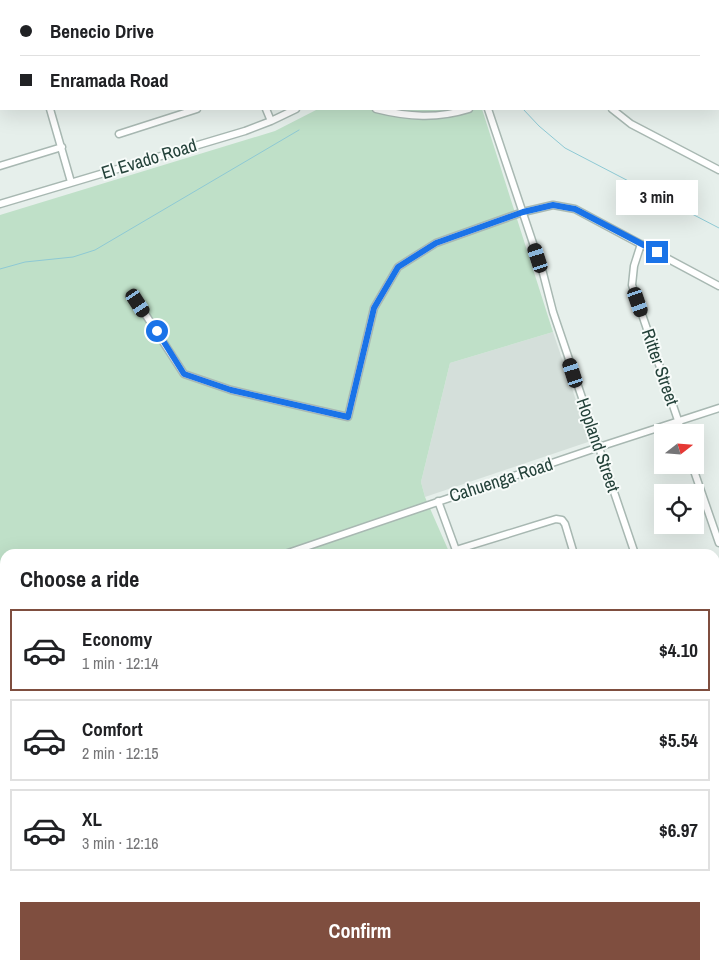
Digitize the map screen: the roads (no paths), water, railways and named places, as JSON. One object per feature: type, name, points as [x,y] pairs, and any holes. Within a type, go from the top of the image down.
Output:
[{"type":"street","points":[[50,110],[71,182]]},
{"type":"street","points":[[118,134],[195,110]]},
{"type":"street","points":[[266,110],[272,121]]},
{"type":"street","name":"El Evado Road","points":[[0,204],[245,130],[272,121],[294,110]]},
{"type":"street","points":[[376,110],[418,117],[444,115],[465,110]]},
{"type":"street","name":"Hopland Street","points":[[488,110],[543,273],[553,312],[633,549]]},
{"type":"street","points":[[613,110],[631,124],[719,170]]},
{"type":"street","points":[[0,166],[62,147]]},
{"type":"street","points":[[138,303],[184,374],[231,390],[348,417],[374,308],[398,267],[436,243],[523,212],[553,205],[575,209],[719,286]]},
{"type":"street","name":"Ritter Street","points":[[642,244],[634,266],[632,285],[678,422]]},
{"type":"street","name":"Cahuenga Road","points":[[300,549],[599,446],[719,408]]},
{"type":"street","points":[[695,474],[719,543]]},
{"type":"street","points":[[438,501],[456,549]]},
{"type":"street","points":[[466,549],[556,519],[562,520],[565,524],[572,549]]},
{"type":"waterway","points":[[524,110],[539,126],[565,148],[719,228]]},
{"type":"waterway","points":[[0,269],[25,262],[73,257],[95,250],[299,130]]}]
